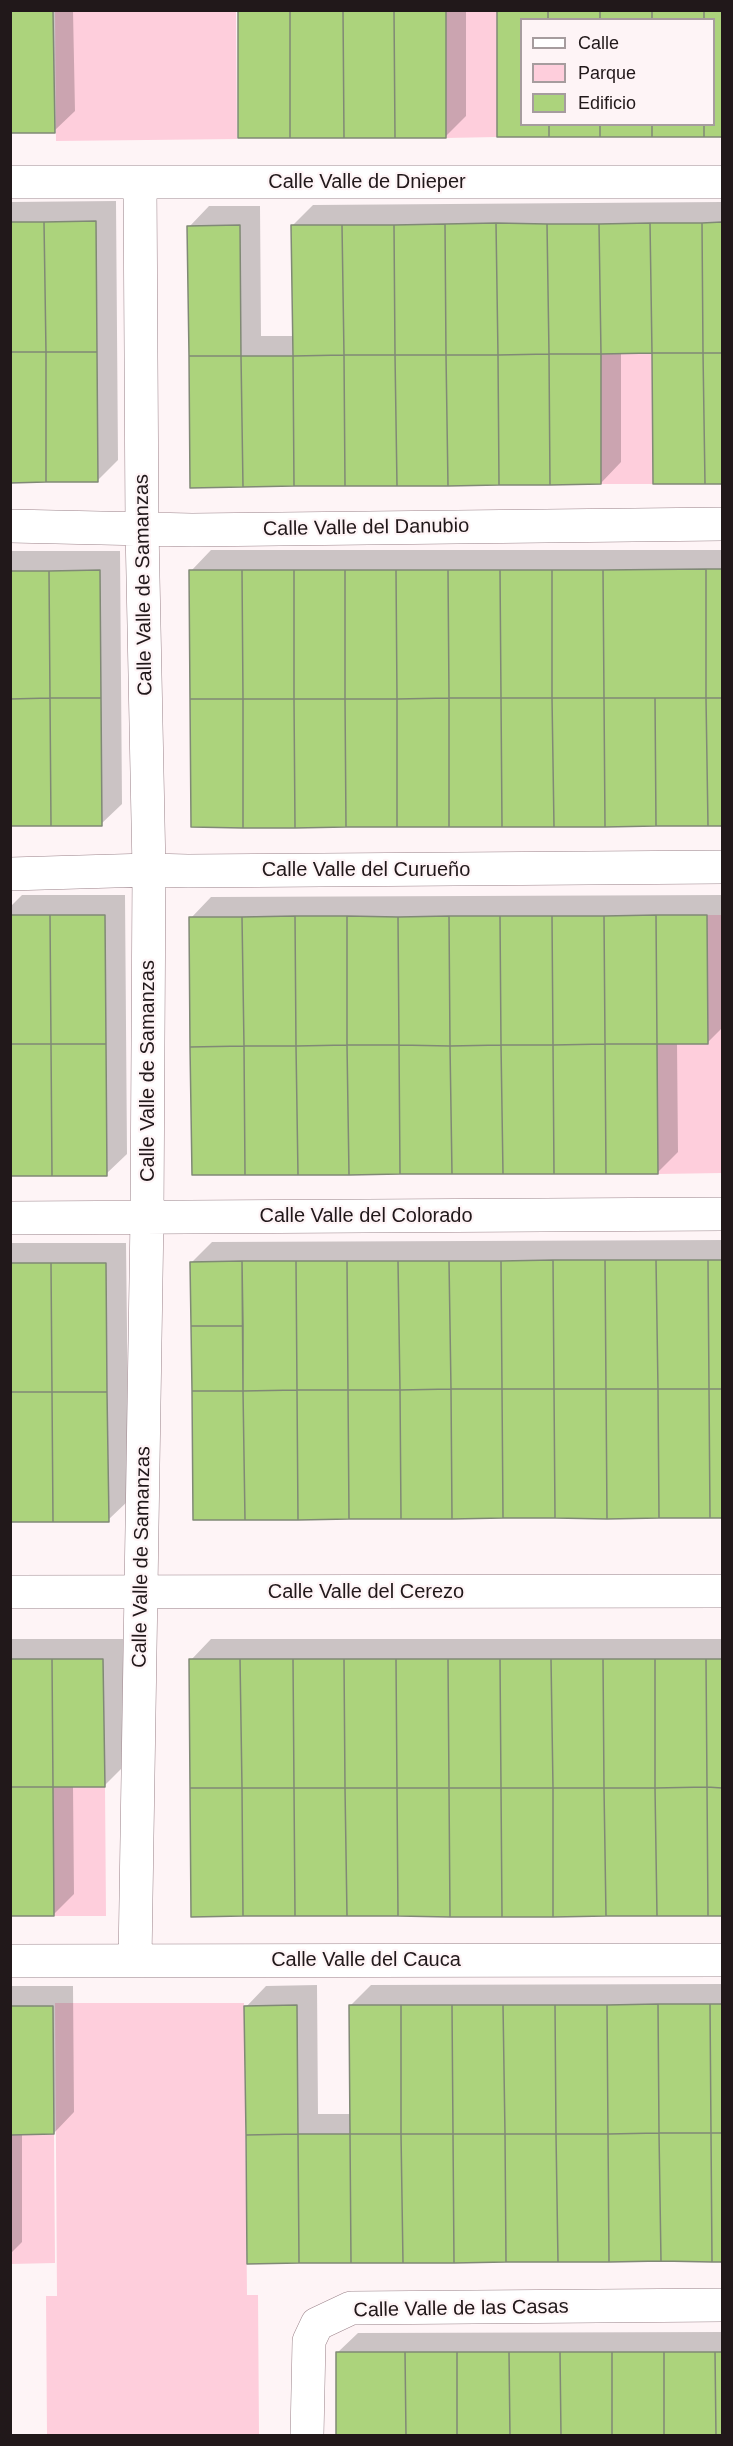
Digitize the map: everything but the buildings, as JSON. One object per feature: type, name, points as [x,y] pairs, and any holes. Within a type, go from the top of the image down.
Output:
[{"type":"street","name":"Calle Valle de Dnieper","points":[[10,182],[723,182]]},
{"type":"street","name":"Calle Valle de Samanzas","points":[[135,1960],[147,1217],[149,870],[142,528],[140,182]]},
{"type":"street","name":"Calle Valle del Danubio","points":[[10,526],[192,530],[723,524]]},
{"type":"street","name":"Calle Valle del Curueño","points":[[10,873],[149,870],[188,872],[723,867]]},
{"type":"street","name":"Calle Valle del Colorado","points":[[10,1218],[723,1214]]},
{"type":"street","name":"Calle Valle del Cerezo","points":[[10,1592],[723,1591]]},
{"type":"street","name":"Calle Valle del Cauca","points":[[10,1961],[723,1960]]},
{"type":"street","name":"Calle Valle de las Casas","points":[[307,2436],[309,2341],[317,2324],[351,2308],[723,2305]]},
{"type":"green space","points":[[55,11],[236,11],[237,139],[56,141]]},
{"type":"green space","points":[[446,11],[497,11],[497,137],[446,138]]},
{"type":"green space","points":[[652,353],[653,484],[601,484],[601,354]]},
{"type":"green space","points":[[707,915],[722,915],[722,1173],[658,1174],[657,1044],[708,1044]]},
{"type":"green space","points":[[53,1787],[105,1787],[106,1916],[54,1916]]},
{"type":"green space","points":[[55,2003],[244,2003],[247,2295],[258,2295],[259,2435],[47,2435],[46,2296],[57,2296]]},
{"type":"green space","points":[[54,2134],[55,2263],[11,2264],[10,2135]]}]
